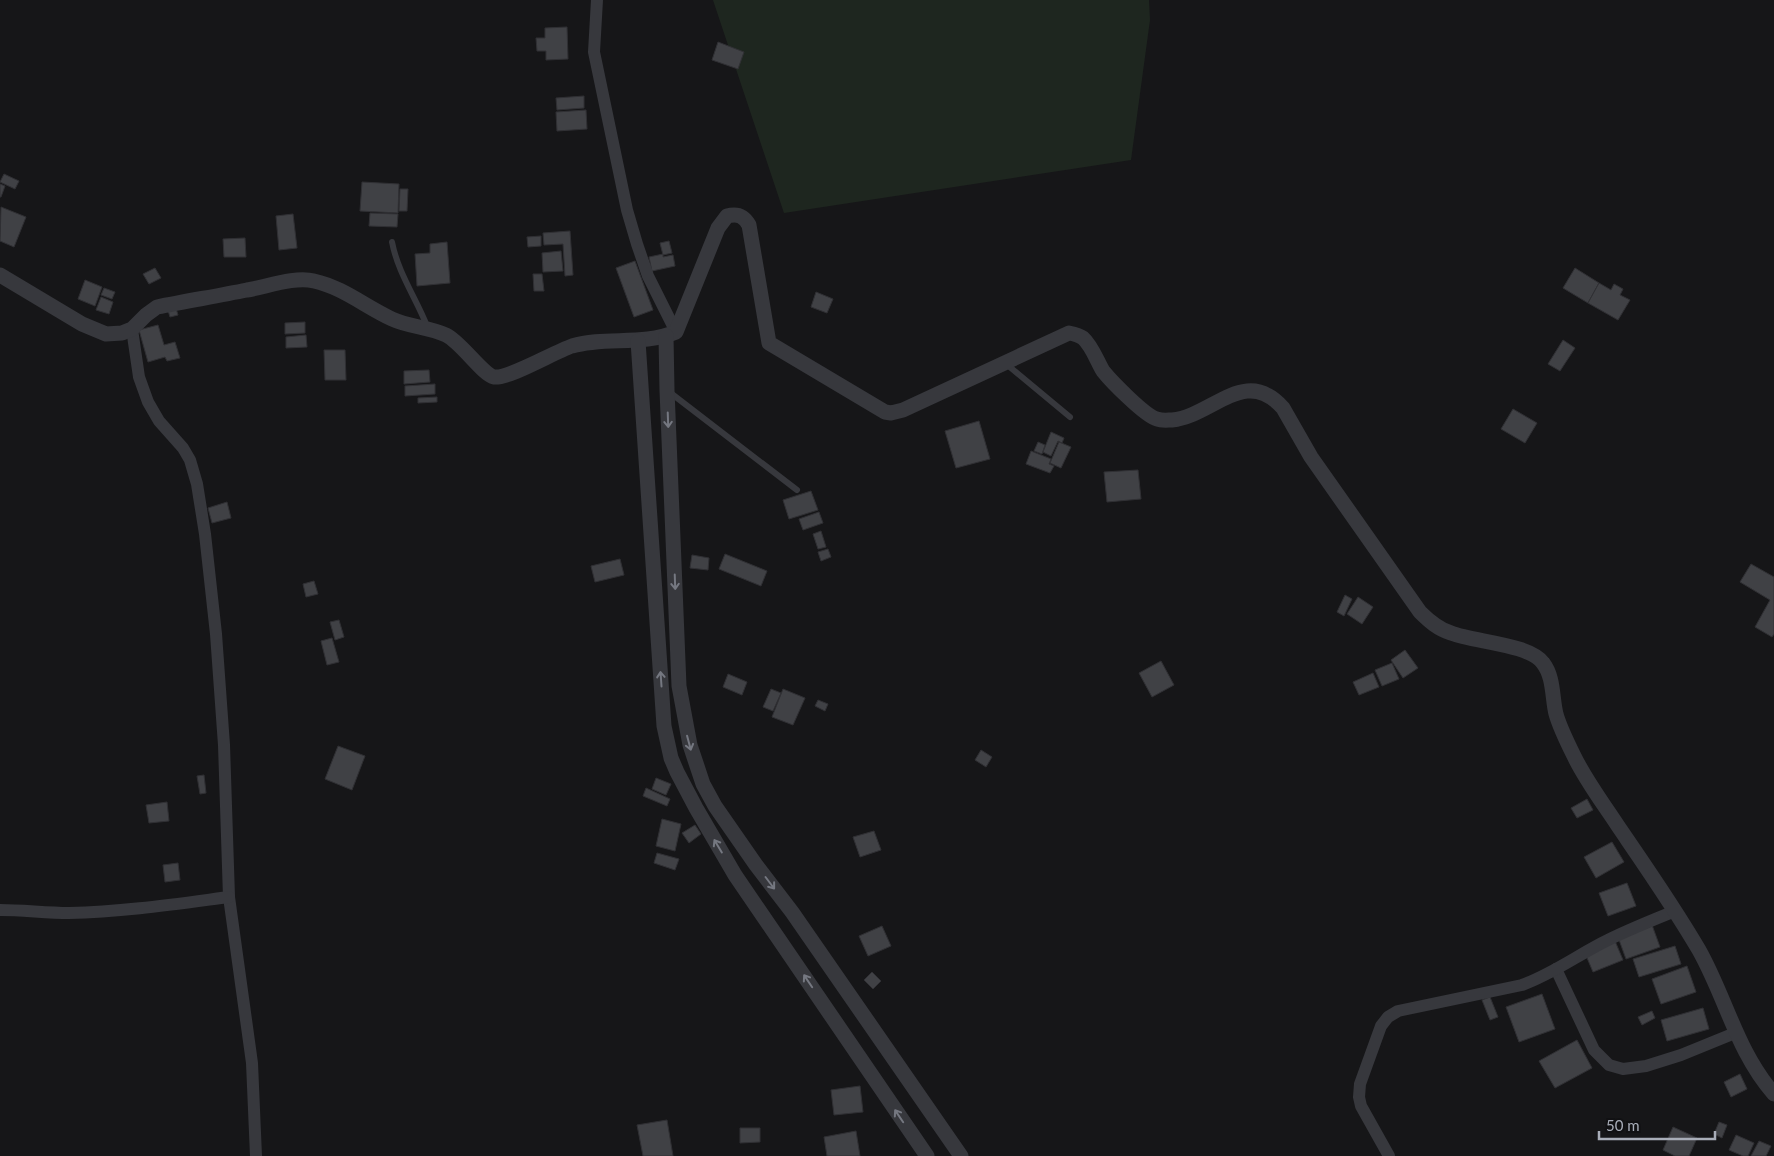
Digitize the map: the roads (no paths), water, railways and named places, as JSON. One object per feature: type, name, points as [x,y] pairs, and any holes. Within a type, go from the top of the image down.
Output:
[{"type":"street","points":[[597,0],[594,52],[627,210],[648,276],[671,334]]},
{"type":"street","points":[[961,1156],[792,912],[756,865],[715,806],[696,767],[686,730],[680,686],[667,390],[671,334],[718,228],[728,216],[739,215],[745,218],[749,225],[769,344],[878,408],[891,413],[897,412],[1062,335],[1075,334],[1084,340],[1105,373],[1149,414],[1159,420],[1178,419],[1196,414],[1227,396],[1249,390],[1258,391],[1277,401],[1311,457],[1420,612],[1433,624],[1450,633],[1516,648],[1533,655],[1543,663],[1550,680],[1556,714],[1575,758],[1595,792],[1675,911],[1700,952],[1735,1033],[1759,1075],[1774,1094]]},
{"type":"street","points":[[0,275],[93,329],[106,334],[132,329],[157,307],[207,296],[305,280],[319,282],[392,319],[440,332],[451,338],[493,376],[509,374],[556,352],[586,342],[638,341],[671,334]]},
{"type":"street","points":[[132,329],[139,377],[148,402],[158,421],[183,448],[190,460],[197,484],[205,534],[224,745],[229,897],[252,1063],[256,1156]]},
{"type":"street","points":[[638,341],[664,726],[671,758],[696,808],[735,875],[927,1156]]},
{"type":"street","points":[[0,910],[67,913],[102,912],[229,897]]},
{"type":"street","points":[[1389,1156],[1361,1106],[1359,1097],[1360,1084],[1381,1026],[1388,1017],[1398,1011],[1416,1006],[1522,985],[1556,970],[1608,940],[1675,911]]},
{"type":"street","points":[[1556,970],[1594,1050],[1609,1065],[1623,1069],[1646,1066],[1735,1033]]},
{"type":"lane","points":[[392,242],[394,254],[402,274],[428,330]]},
{"type":"lane","points":[[1004,362],[1070,417]]},
{"type":"lane","points":[[667,390],[797,490]]}]
